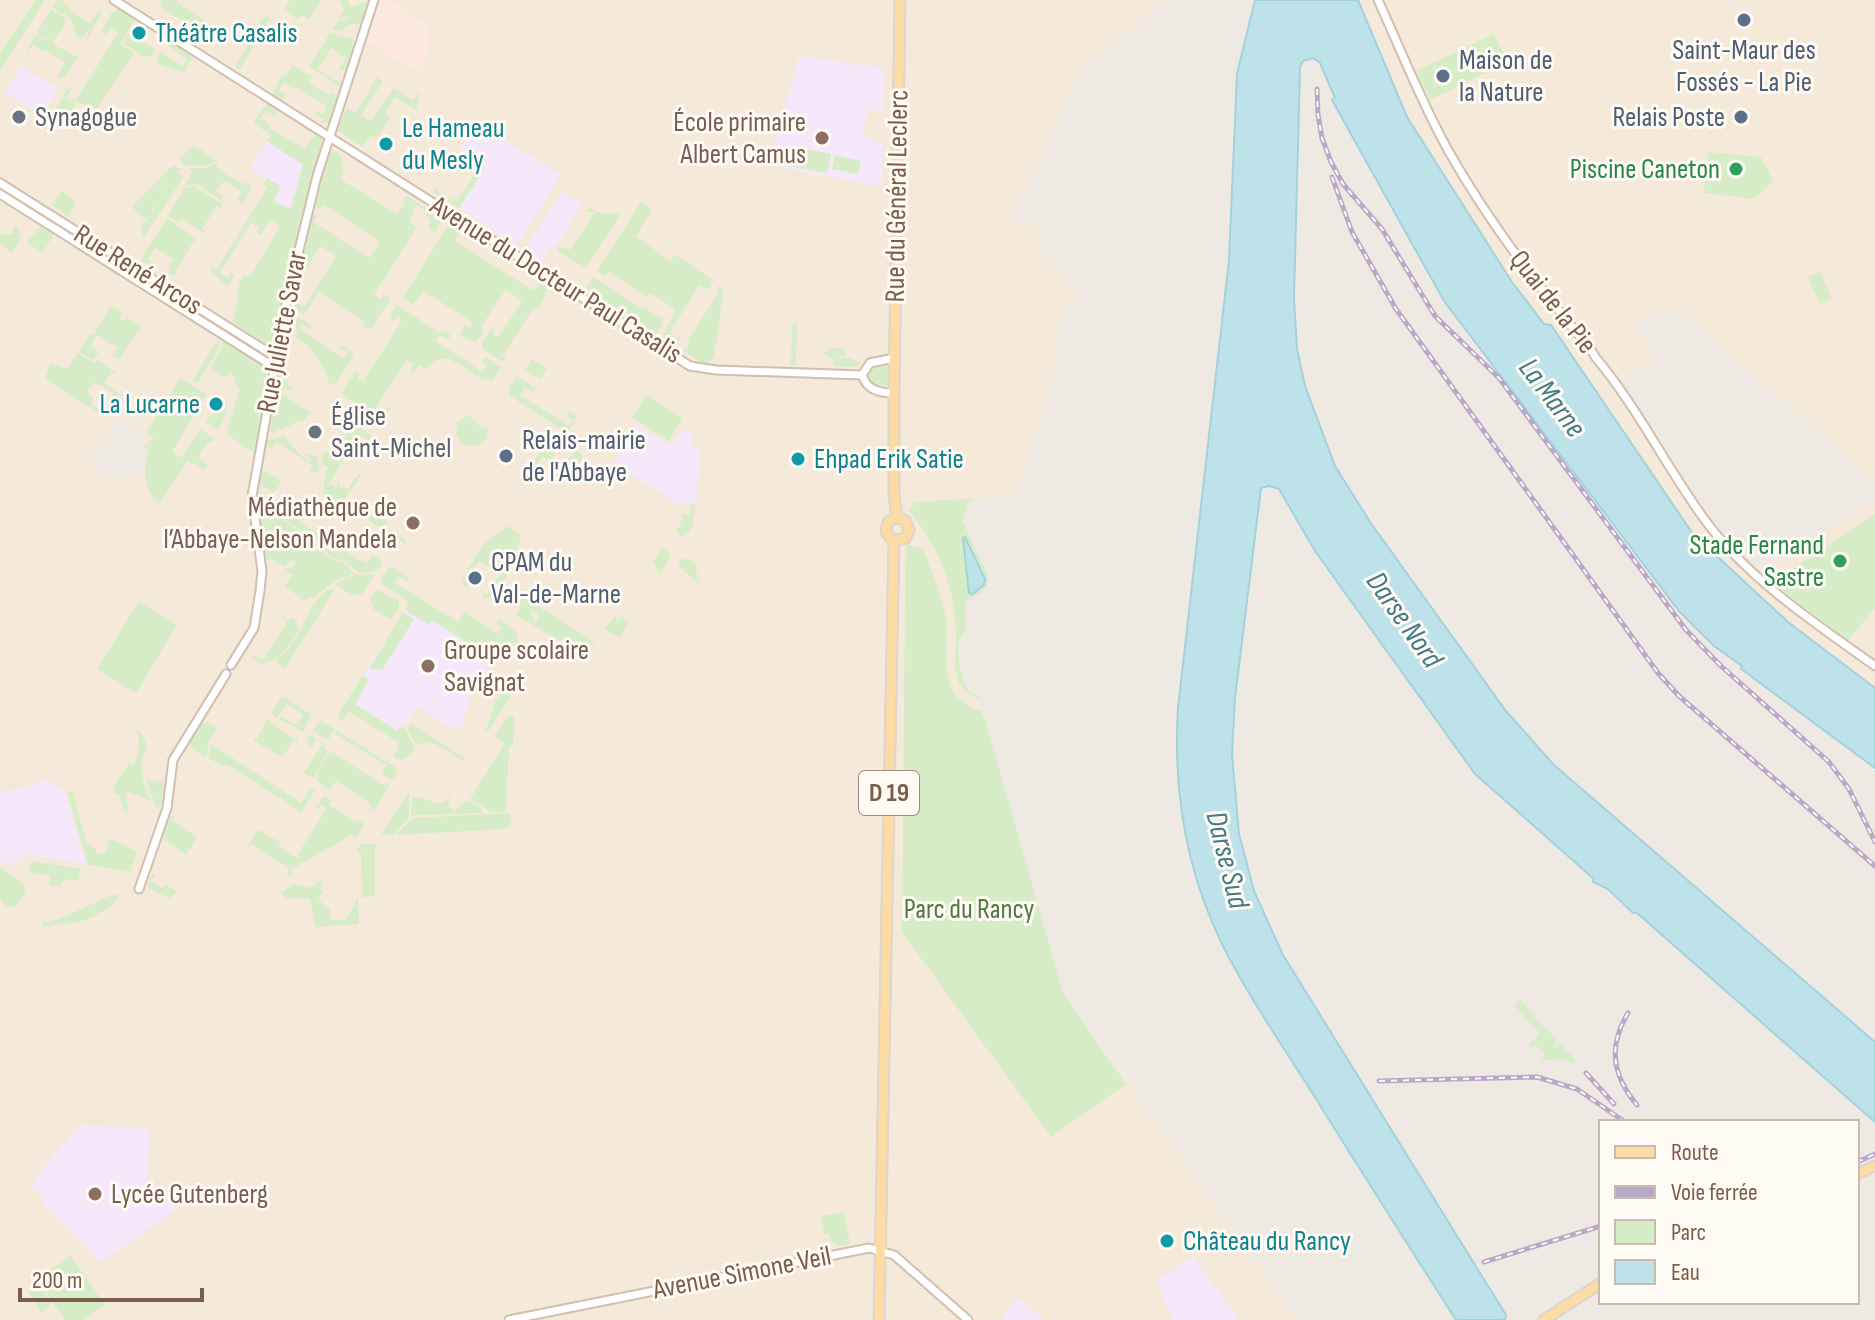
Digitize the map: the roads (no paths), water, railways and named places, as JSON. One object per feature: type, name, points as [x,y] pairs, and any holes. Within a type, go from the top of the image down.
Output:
[{"type":"main road","name":"Rue du Général Leclerc","points":[[897,518],[894,493],[894,358],[900,0]]},
{"type":"main road","points":[[897,518],[905,520],[909,530],[905,539],[894,540],[888,535],[886,529],[889,521],[897,518]]},
{"type":"main road","name":"D 19","points":[[879,1320],[894,540]]},
{"type":"main road","points":[[1544,1320],[1599,1284]]},
{"type":"street","name":"Avenue du Docteur Paul Casalis","points":[[114,0],[690,366],[716,370],[862,375]]},
{"type":"street","name":"Rue Juliette Savar","points":[[231,665],[254,628],[262,571],[252,496],[274,367],[304,222],[374,0]]},
{"type":"street","name":"Quai de la Pie","points":[[1378,0],[1448,151],[1520,263],[1613,378],[1705,520],[1731,551],[1809,620],[1875,666]]},
{"type":"street","name":"Rue René Arcos","points":[[0,183],[276,357]]},
{"type":"street","name":"Rue René Arcos","points":[[0,194],[274,367]]},
{"type":"street","name":"Avenue du Docteur Paul Casalis","points":[[862,375],[870,363],[894,358]]},
{"type":"street","name":"Avenue du Docteur Paul Casalis","points":[[862,375],[873,390],[894,393]]},
{"type":"street","points":[[139,889],[167,808],[173,760],[226,674]]},
{"type":"street","name":"Avenue Simone Veil","points":[[509,1320],[866,1248],[882,1250]]},
{"type":"street","points":[[882,1250],[894,1255],[968,1320]]},
{"type":"water","points":[[1255,0],[1358,0],[1407,117],[1512,282],[1544,324],[1551,325],[1693,534],[1788,622],[1875,688],[1875,768],[1741,669],[1742,666],[1714,646],[1679,611],[1444,301],[1332,100],[1335,98],[1320,63],[1313,58],[1303,61],[1300,67],[1294,298],[1297,349],[1305,386],[1335,466],[1370,522],[1506,711],[1554,765],[1875,1042],[1875,1122],[1637,913],[1633,913],[1608,889],[1593,882],[1594,879],[1475,774],[1315,551],[1279,489],[1269,486],[1261,488],[1235,698],[1232,754],[1239,834],[1254,891],[1283,955],[1506,1315],[1505,1320],[1456,1320],[1232,963],[1199,887],[1185,829],[1178,769],[1178,708],[1229,260],[1237,74]]},
{"type":"water","points":[[965,537],[985,579],[984,585],[973,594],[969,593]]},
{"type":"railway","points":[[1317,89],[1322,138],[1331,162],[1343,184],[1382,229],[1435,316],[1499,378],[1686,630],[1721,666],[1829,762],[1849,789],[1875,842]]},
{"type":"railway","points":[[1332,177],[1352,232],[1396,309],[1658,673],[1679,696],[1875,866]]},
{"type":"railway","points":[[1628,1013],[1617,1037],[1616,1060],[1622,1083],[1637,1105]]},
{"type":"railway","points":[[1586,1073],[1614,1104]]},
{"type":"railway","points":[[1379,1081],[1537,1077],[1577,1089],[1622,1120]]},
{"type":"railway","points":[[1859,1161],[1875,1154]]},
{"type":"railway","points":[[1484,1262],[1599,1227]]},
{"type":"place","name":"Saint-Maur des Fossés - La Pie","points":[[1744,20]]},
{"type":"place","name":"Théâtre Casalis","points":[[139,33]]},
{"type":"place","name":"Maison de la Nature","points":[[1443,76]]},
{"type":"place","name":"Synagogue","points":[[19,117]]},
{"type":"place","name":"Relais Poste","points":[[1741,117]]},
{"type":"place","name":"École primaire Albert Camus","points":[[822,138]]},
{"type":"place","name":"Le Hameau du Mesly","points":[[386,144]]},
{"type":"place","name":"Piscine Caneton","points":[[1736,169]]},
{"type":"place","name":"La Lucarne","points":[[216,404]]},
{"type":"place","name":"Église Saint-Michel","points":[[315,432]]},
{"type":"place","name":"Relais-mairie de l'Abbaye","points":[[506,456]]},
{"type":"place","name":"Ehpad Erik Satie","points":[[798,459]]},
{"type":"place","name":"Médiathèque de l’Abbaye-Nelson Mandela","points":[[413,523]]},
{"type":"place","name":"Stade Fernand Sastre","points":[[1840,561]]},
{"type":"place","name":"CPAM du Val-de-Marne","points":[[475,578]]},
{"type":"place","name":"Groupe scolaire Savignat","points":[[428,666]]},
{"type":"place","name":"Lycée Gutenberg","points":[[95,1194]]},
{"type":"place","name":"Château du Rancy","points":[[1167,1241]]},
{"type":"water label","name":"La Marne","points":[[1552,398]]},
{"type":"water label","name":"Darse Nord","points":[[1404,620]]},
{"type":"water label","name":"Darse Sud","points":[[1227,860]]},
{"type":"park label","name":"Parc du Rancy","points":[[969,909]]}]
